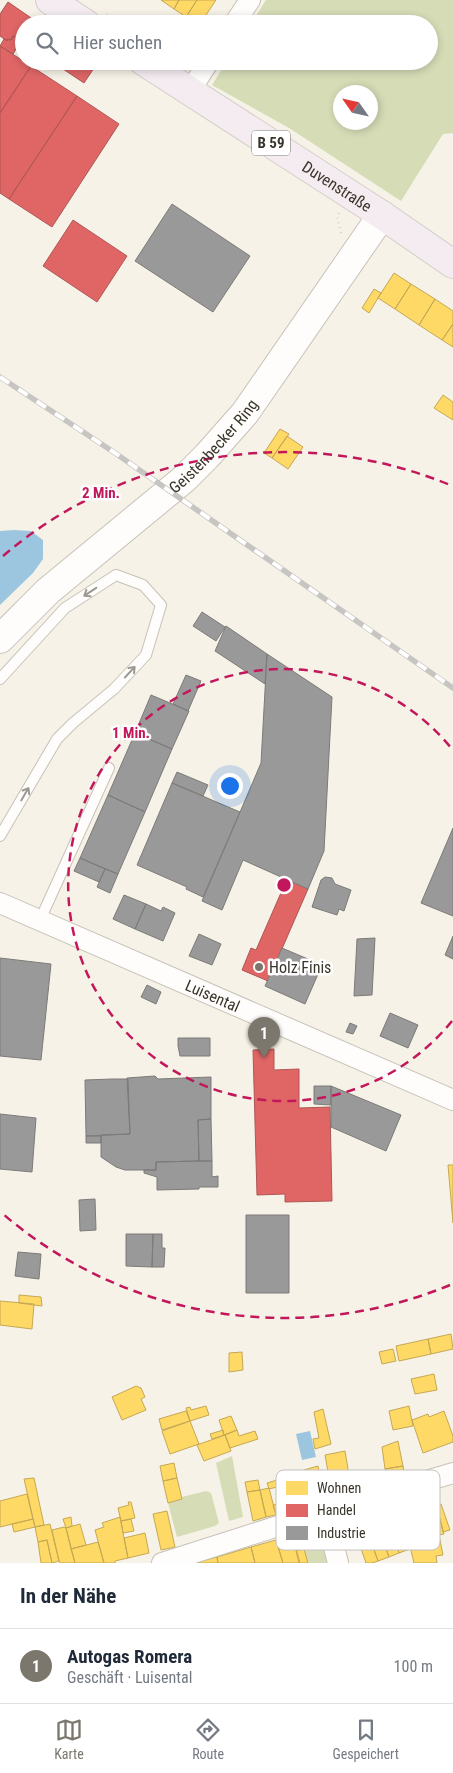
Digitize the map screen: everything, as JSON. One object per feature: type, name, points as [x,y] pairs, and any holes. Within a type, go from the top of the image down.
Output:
[{"type":"main road","points":[[50,0],[72,15]]},
{"type":"main road","name":"Duvenstraße","points":[[157,70],[382,215],[453,264]]},
{"type":"main road","name":"Geistenbecker Ring","points":[[0,639],[48,591],[184,479],[207,456],[245,412],[382,215]]},
{"type":"street","points":[[240,15],[250,0]]},
{"type":"street","points":[[190,91],[203,70]]},
{"type":"street","name":"Luisental","points":[[0,903],[453,1100]]},
{"type":"street","points":[[440,1477],[453,1473]]},
{"type":"street","points":[[162,1563],[276,1527]]},
{"type":"street","points":[[335,1550],[338,1563]]},
{"type":"lane","points":[[0,679],[65,608],[116,575],[142,585],[161,605],[146,655],[114,688],[56,739],[0,836]]},
{"type":"lane","points":[[40,920],[108,768]]},
{"type":"path","points":[[339,238],[342,231],[337,217],[351,195]]},
{"type":"green space","points":[[266,0],[453,0],[453,133],[443,134],[401,201],[289,128],[212,85],[221,70],[438,70],[438,15],[257,15]]},
{"type":"green space","points":[[232,1456],[243,1517],[229,1521],[216,1463]]},
{"type":"green space","points":[[206,1491],[211,1493],[219,1523],[215,1526],[177,1537],[168,1503],[182,1499],[182,1497]]},
{"type":"green space","points":[[304,1550],[324,1550],[328,1563],[308,1563]]},
{"type":"water","points":[[0,531],[31,531],[43,540],[43,559],[33,573],[0,605]]},
{"type":"water","points":[[310,1431],[316,1457],[302,1460],[296,1434]]},
{"type":"building: Wohnen","points":[[161,0],[179,0],[174,9]]},
{"type":"building: Wohnen","points":[[179,0],[197,0],[187,15],[183,15],[174,9]]},
{"type":"building: Wohnen","points":[[197,0],[216,0],[206,15],[187,15]]},
{"type":"building: Wohnen","points":[[394,273],[411,284],[395,309],[378,298]]},
{"type":"building: Wohnen","points":[[411,284],[435,299],[419,325],[395,309]]},
{"type":"building: Wohnen","points":[[374,289],[381,293],[369,313],[362,308]]},
{"type":"building: Wohnen","points":[[435,299],[453,311],[453,324],[442,340],[419,325]]},
{"type":"building: Wohnen","points":[[453,324],[453,347],[442,340]]},
{"type":"building: Wohnen","points":[[443,395],[453,402],[453,420],[434,408]]},
{"type":"building: Wohnen","points":[[280,429],[289,434],[272,458],[264,453]]},
{"type":"building: Wohnen","points":[[287,436],[303,447],[288,469],[272,458]]},
{"type":"building: Wohnen","points":[[448,1165],[453,1165],[453,1223]]},
{"type":"building: Wohnen","points":[[19,1295],[41,1297],[42,1306],[19,1303]]},
{"type":"building: Wohnen","points":[[0,1301],[34,1304],[32,1329],[0,1325]]},
{"type":"building: Wohnen","points":[[451,1334],[453,1349],[431,1354],[428,1339]]},
{"type":"building: Wohnen","points":[[428,1339],[431,1354],[399,1361],[396,1346]]},
{"type":"building: Wohnen","points":[[393,1349],[396,1361],[382,1364],[379,1352]]},
{"type":"building: Wohnen","points":[[242,1352],[243,1370],[229,1372],[229,1353]]},
{"type":"building: Wohnen","points":[[434,1374],[437,1390],[415,1394],[411,1379]]},
{"type":"building: Wohnen","points":[[136,1386],[141,1388],[145,1397],[141,1399],[146,1410],[122,1420],[112,1397]]},
{"type":"building: Wohnen","points":[[206,1406],[209,1415],[190,1421],[186,1408],[190,1407],[191,1410]]},
{"type":"building: Wohnen","points":[[409,1406],[413,1426],[393,1430],[389,1411]]},
{"type":"building: Wohnen","points":[[323,1409],[331,1444],[315,1449],[313,1439],[319,1438],[314,1412]]},
{"type":"building: Wohnen","points":[[186,1411],[190,1421],[162,1430],[159,1419]]},
{"type":"building: Wohnen","points":[[444,1411],[453,1436],[453,1442],[423,1453],[412,1420],[428,1414],[429,1417]]},
{"type":"building: Wohnen","points":[[231,1416],[237,1430],[224,1435],[219,1420]]},
{"type":"building: Wohnen","points":[[190,1421],[199,1444],[170,1454],[162,1431]]},
{"type":"building: Wohnen","points":[[223,1430],[224,1435],[212,1439],[210,1434]]},
{"type":"building: Wohnen","points":[[237,1430],[239,1436],[255,1431],[258,1439],[230,1448],[225,1435]]},
{"type":"building: Wohnen","points":[[225,1435],[231,1451],[204,1461],[197,1445]]},
{"type":"building: Wohnen","points":[[398,1441],[403,1466],[385,1469],[382,1447]]},
{"type":"building: Wohnen","points":[[345,1451],[348,1470],[328,1470],[325,1455]]},
{"type":"building: Wohnen","points":[[174,1463],[177,1478],[163,1481],[160,1466]]},
{"type":"building: Wohnen","points":[[318,1466],[319,1470],[304,1470]]},
{"type":"building: Wohnen","points":[[403,1466],[404,1470],[385,1470]]},
{"type":"building: Wohnen","points":[[34,1478],[44,1525],[35,1527],[24,1479]]},
{"type":"building: Wohnen","points":[[177,1478],[182,1499],[168,1503],[163,1481]]},
{"type":"building: Wohnen","points":[[258,1480],[260,1490],[247,1492],[245,1482]]},
{"type":"building: Wohnen","points":[[276,1480],[276,1487],[269,1489],[267,1483]]},
{"type":"building: Wohnen","points":[[269,1488],[276,1515],[266,1517],[260,1490]]},
{"type":"building: Wohnen","points":[[260,1490],[266,1517],[253,1521],[247,1492]]},
{"type":"building: Wohnen","points":[[27,1494],[33,1519],[0,1527],[0,1501]]},
{"type":"building: Wohnen","points":[[128,1502],[131,1502],[135,1518],[121,1521],[118,1508],[129,1505]]},
{"type":"building: Wohnen","points":[[276,1504],[276,1515],[273,1505]]},
{"type":"building: Wohnen","points":[[440,1504],[450,1530],[443,1532],[440,1519]]},
{"type":"building: Wohnen","points":[[167,1511],[175,1547],[161,1550],[153,1514]]},
{"type":"building: Wohnen","points":[[71,1517],[72,1526],[66,1528],[63,1519]]},
{"type":"building: Wohnen","points":[[120,1517],[128,1558],[115,1561],[115,1563],[104,1563],[95,1530],[104,1527],[102,1523]]},
{"type":"building: Wohnen","points":[[33,1519],[35,1527],[14,1532],[12,1524]]},
{"type":"building: Wohnen","points":[[131,1519],[134,1531],[123,1533],[121,1521]]},
{"type":"building: Wohnen","points":[[440,1519],[444,1534],[440,1535]]},
{"type":"building: Wohnen","points":[[50,1524],[59,1561],[52,1563],[47,1540],[38,1542],[35,1527]]},
{"type":"building: Wohnen","points":[[80,1524],[86,1545],[71,1549],[66,1528]]},
{"type":"building: Wohnen","points":[[66,1528],[75,1563],[60,1563],[59,1561],[52,1530]]},
{"type":"building: Wohnen","points":[[145,1533],[149,1553],[128,1558],[124,1538]]},
{"type":"building: Wohnen","points":[[47,1540],[52,1563],[41,1563],[38,1542]]},
{"type":"building: Wohnen","points":[[276,1540],[276,1550],[279,1550],[283,1563],[255,1563],[251,1547]]},
{"type":"building: Wohnen","points":[[440,1540],[443,1555],[436,1556],[437,1563],[414,1563],[411,1550],[440,1550]]},
{"type":"building: Wohnen","points":[[98,1542],[104,1563],[75,1563],[71,1549]]},
{"type":"building: Wohnen","points":[[251,1547],[255,1563],[218,1563],[217,1557]]},
{"type":"building: Wohnen","points":[[279,1550],[296,1550],[300,1563],[283,1563]]},
{"type":"building: Wohnen","points":[[304,1550],[308,1563],[299,1563],[296,1551]]},
{"type":"building: Wohnen","points":[[362,1550],[374,1550],[378,1561],[366,1563]]},
{"type":"building: Wohnen","points":[[374,1550],[387,1550],[389,1557],[378,1561]]},
{"type":"building: Wohnen","points":[[387,1550],[398,1550],[399,1553],[389,1557]]},
{"type":"building: Wohnen","points":[[217,1557],[218,1563],[198,1563],[198,1562]]},
{"type":"building: Handel","points":[[8,2],[27,15],[15,15],[15,37],[13,36],[11,40],[7,41],[0,36],[0,14]]},
{"type":"building: Handel","points":[[13,36],[15,37],[15,51],[13,54],[0,46],[4,39],[11,40]]},
{"type":"building: Handel","points":[[0,46],[15,56],[15,70],[28,70],[0,113]]},
{"type":"building: Handel","points":[[28,70],[37,70],[77,96],[9,199],[0,193],[0,113]]},
{"type":"building: Handel","points":[[64,70],[93,70],[84,83]]},
{"type":"building: Handel","points":[[77,96],[119,124],[52,227],[9,199]]},
{"type":"building: Handel","points":[[73,220],[127,256],[97,302],[43,266]]},
{"type":"building: Handel","points":[[287,879],[308,889],[268,981],[242,970],[251,948],[256,950]]},
{"type":"building: Handel","points":[[274,1049],[274,1070],[299,1069],[299,1108],[330,1107],[332,1201],[285,1202],[285,1194],[257,1195],[253,1050]]},
{"type":"building: Industrie","points":[[172,204],[250,256],[213,312],[135,261]]},
{"type":"building: Industrie","points":[[202,612],[225,627],[216,641],[193,626]]},
{"type":"building: Industrie","points":[[226,626],[267,654],[265,684],[215,651]]},
{"type":"building: Industrie","points":[[267,654],[332,697],[324,851],[308,889],[243,860],[222,910],[202,901],[261,763]]},
{"type":"building: Industrie","points":[[186,675],[201,681],[188,711],[173,704]]},
{"type":"building: Industrie","points":[[151,695],[189,711],[172,749],[135,733]]},
{"type":"building: Industrie","points":[[135,733],[172,749],[145,812],[108,795]]},
{"type":"building: Industrie","points":[[177,772],[208,785],[203,796],[172,783]]},
{"type":"building: Industrie","points":[[172,783],[240,812],[203,897],[186,889],[187,887],[137,865]]},
{"type":"building: Industrie","points":[[108,795],[145,812],[118,874],[80,858]]},
{"type":"building: Industrie","points":[[453,828],[453,916],[421,903]]},
{"type":"building: Industrie","points":[[80,858],[105,869],[99,882],[74,871]]},
{"type":"building: Industrie","points":[[105,869],[118,874],[110,893],[97,887]]},
{"type":"building: Industrie","points":[[325,877],[332,878],[335,884],[351,890],[344,911],[339,909],[337,915],[312,907],[321,880]]},
{"type":"building: Industrie","points":[[124,895],[146,904],[135,929],[113,919]]},
{"type":"building: Industrie","points":[[146,904],[161,911],[163,907],[175,913],[163,941],[135,929]]},
{"type":"building: Industrie","points":[[199,934],[221,944],[212,965],[189,956]]},
{"type":"building: Industrie","points":[[453,936],[453,959],[445,955]]},
{"type":"building: Industrie","points":[[375,938],[372,995],[354,996],[357,939]]},
{"type":"building: Industrie","points":[[282,948],[322,965],[305,1004],[265,986]]},
{"type":"building: Industrie","points":[[0,958],[51,964],[41,1060],[0,1056]]},
{"type":"building: Industrie","points":[[147,985],[161,992],[156,1004],[141,997]]},
{"type":"building: Industrie","points":[[390,1013],[418,1025],[408,1048],[380,1036]]},
{"type":"building: Industrie","points":[[350,1023],[357,1026],[353,1034],[346,1032]]},
{"type":"building: Industrie","points":[[178,1038],[210,1038],[210,1056],[180,1056]]},
{"type":"building: Industrie","points":[[155,1076],[158,1079],[211,1077],[211,1119],[198,1120],[199,1161],[156,1162],[156,1170],[125,1170],[116,1167],[101,1157],[101,1135],[130,1134],[127,1078]]},
{"type":"building: Industrie","points":[[128,1079],[130,1134],[86,1136],[85,1080]]},
{"type":"building: Industrie","points":[[314,1086],[331,1086],[331,1105],[314,1104]]},
{"type":"building: Industrie","points":[[331,1086],[401,1115],[386,1151],[331,1127]]},
{"type":"building: Industrie","points":[[0,1114],[36,1118],[32,1172],[0,1169]]},
{"type":"building: Industrie","points":[[211,1119],[212,1161],[199,1161],[198,1120]]},
{"type":"building: Industrie","points":[[86,1136],[101,1136],[101,1143],[86,1143]]},
{"type":"building: Industrie","points":[[212,1161],[212,1177],[218,1176],[218,1187],[157,1190],[157,1177],[144,1173],[144,1170],[156,1170],[156,1162]]},
{"type":"building: Industrie","points":[[95,1199],[96,1230],[80,1231],[79,1200]]},
{"type":"building: Industrie","points":[[246,1215],[289,1215],[289,1293],[246,1293]]},
{"type":"building: Industrie","points":[[126,1234],[153,1234],[152,1267],[126,1266]]},
{"type":"building: Industrie","points":[[153,1234],[162,1234],[162,1248],[165,1248],[164,1267],[152,1267]]},
{"type":"building: Industrie","points":[[18,1252],[41,1254],[39,1279],[15,1276]]},
{"type":"railway","points":[[0,377],[115,453],[453,688]]},
{"type":"place","name":"Holz Finis","points":[[259,967]]},
{"type":"place","name":"Autogas Romera","points":[[264,1058]]}]
